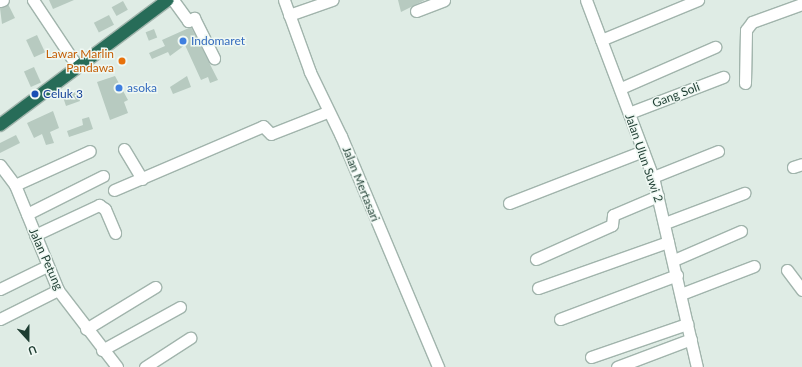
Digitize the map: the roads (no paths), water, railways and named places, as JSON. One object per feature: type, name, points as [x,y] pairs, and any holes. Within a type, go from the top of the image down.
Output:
[{"type":"highway","points":[[0,124],[168,0]]},
{"type":"street","points":[[33,0],[77,66]]},
{"type":"street","points":[[173,0],[188,21],[194,18],[214,58]]},
{"type":"street","name":"Jalan Mertasari","points":[[284,0],[327,112],[341,136],[438,367]]},
{"type":"street","points":[[289,15],[332,0]]},
{"type":"street","points":[[416,11],[444,0]]},
{"type":"street","name":"Jalan Ulun Suwi 2","points":[[586,0],[621,88],[653,177],[665,222],[668,242],[674,260],[697,367]]},
{"type":"street","points":[[601,40],[698,0]]},
{"type":"street","points":[[746,82],[746,30],[752,22],[802,4]]},
{"type":"street","points":[[621,88],[715,47]]},
{"type":"street","name":"Gang Soli","points":[[629,113],[723,77]]},
{"type":"street","points":[[114,190],[263,126],[271,134],[327,112]]},
{"type":"street","points":[[124,149],[142,179]]},
{"type":"street","points":[[14,185],[90,151]]},
{"type":"street","points":[[509,203],[643,151]]},
{"type":"street","points":[[653,177],[718,151]]},
{"type":"street","name":"Jalan Petung","points":[[0,165],[14,185],[58,290],[102,350],[117,367]]},
{"type":"street","points":[[27,214],[103,176]]},
{"type":"street","points":[[665,222],[744,193]]},
{"type":"street","points":[[536,259],[612,225],[613,215],[658,196]]},
{"type":"street","points":[[35,235],[100,206],[105,209],[114,233]]},
{"type":"street","points":[[674,260],[741,231]]},
{"type":"street","points":[[538,288],[668,242]]},
{"type":"street","points":[[0,289],[47,266]]},
{"type":"street","points":[[681,294],[754,266]]},
{"type":"street","points":[[787,270],[802,290]]},
{"type":"street","points":[[560,319],[677,275]]},
{"type":"street","points":[[86,329],[155,287]]},
{"type":"street","points":[[0,319],[58,290]]},
{"type":"street","points":[[102,350],[180,307]]},
{"type":"street","points":[[591,357],[687,324]]},
{"type":"street","points":[[145,367],[190,338]]},
{"type":"street","points":[[617,367],[691,339]]},
{"type":"place","name":"Indomaret","points":[[183,41]]},
{"type":"place","name":"Lawar Marlin Pandawa","points":[[122,61]]},
{"type":"place","name":"asoka","points":[[119,88]]},
{"type":"place","name":"Celuk 3","points":[[35,94]]}]
